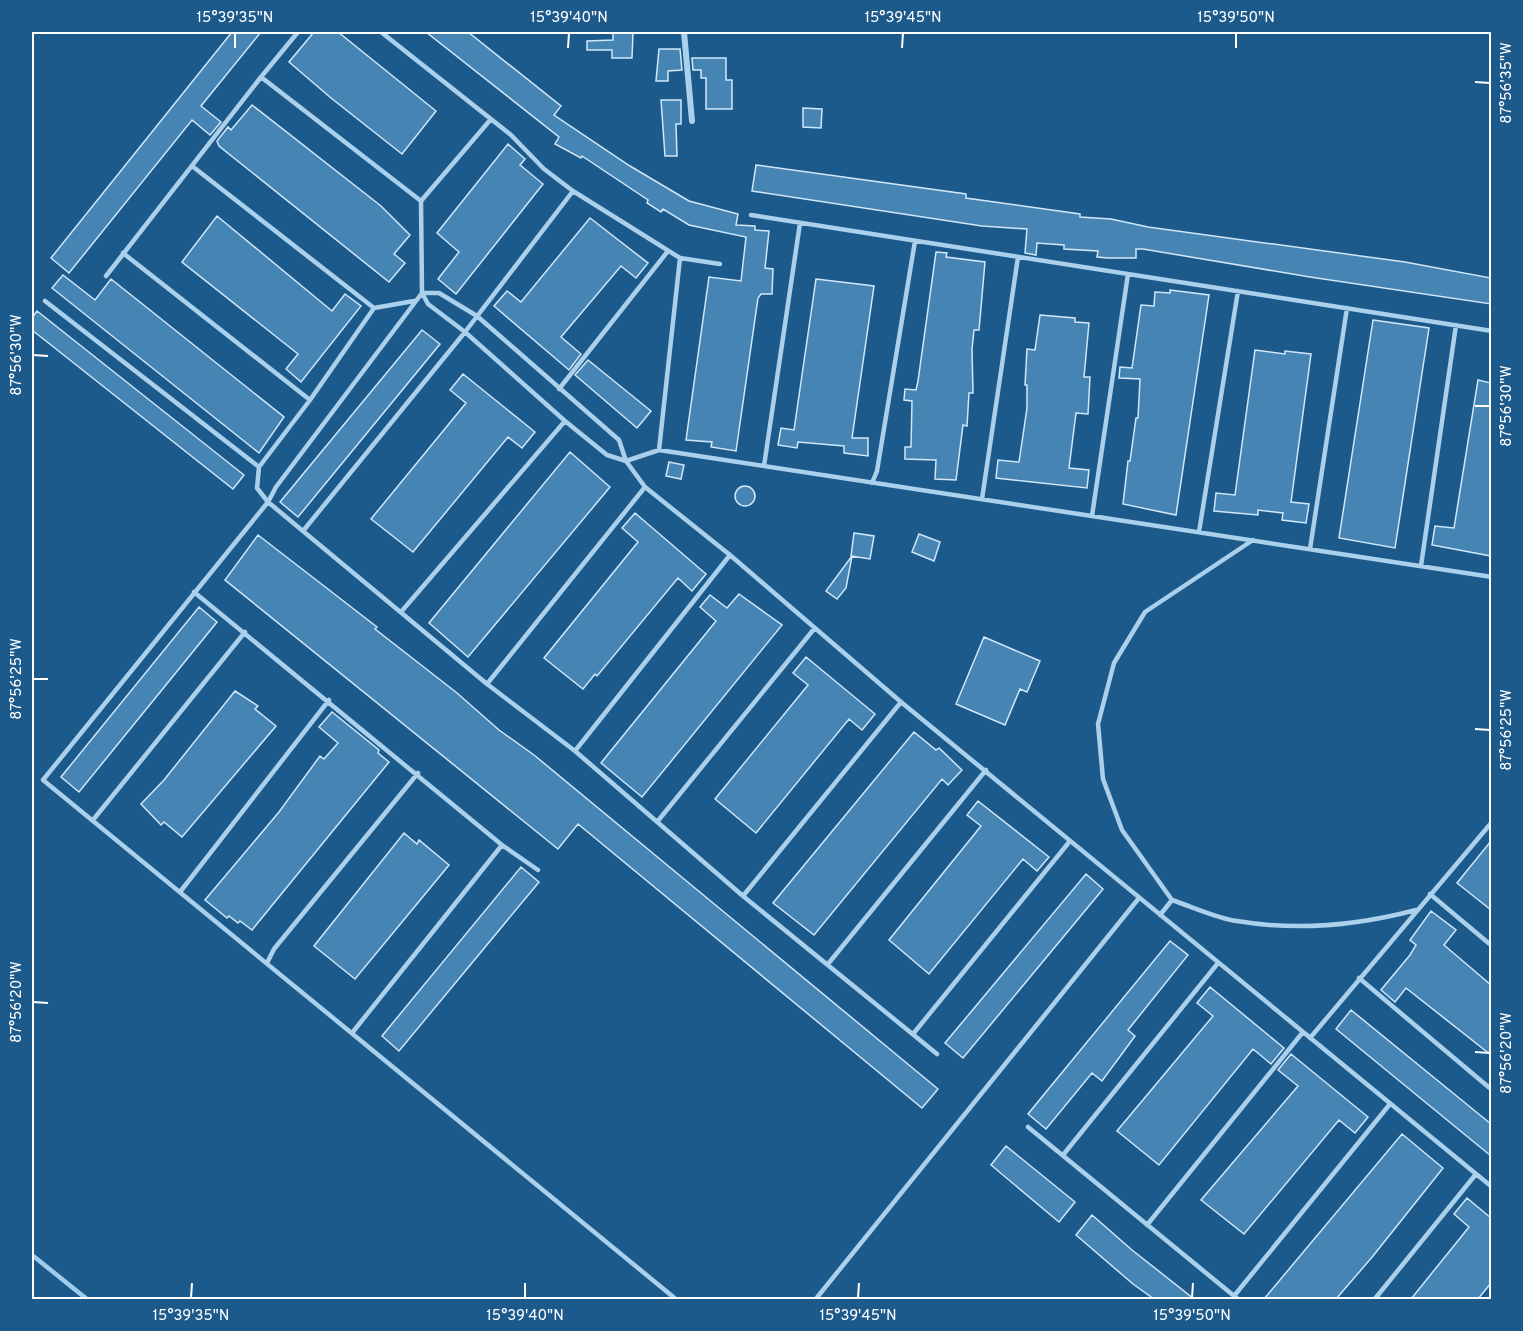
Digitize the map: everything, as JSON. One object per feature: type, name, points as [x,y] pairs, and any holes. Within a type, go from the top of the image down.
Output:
[{"type":"street","points":[[684,32],[692,121]]},
{"type":"lane","points":[[106,276],[298,32]]},
{"type":"lane","points":[[381,32],[491,119],[544,169],[573,191],[680,258],[720,264]]},
{"type":"lane","points":[[261,77],[421,201]]},
{"type":"lane","points":[[491,119],[421,201],[422,293],[428,304],[465,332],[565,421],[608,455],[626,461],[658,450],[1491,577]]},
{"type":"lane","points":[[192,166],[374,308]]},
{"type":"lane","points":[[303,531],[465,332],[573,191]]},
{"type":"lane","points":[[751,215],[1491,331]]},
{"type":"lane","points":[[764,466],[800,223]]},
{"type":"lane","points":[[872,483],[877,471],[915,241]]},
{"type":"lane","points":[[559,389],[668,251]]},
{"type":"lane","points":[[123,253],[310,400]]},
{"type":"lane","points":[[982,499],[1018,257]]},
{"type":"lane","points":[[658,450],[680,258]]},
{"type":"lane","points":[[1092,516],[1128,274]]},
{"type":"lane","points":[[1199,532],[1238,291]]},
{"type":"lane","points":[[677,1299],[43,780],[268,502],[276,487],[422,293],[439,293],[477,316],[619,440],[626,461],[645,487],[730,555],[814,629],[1070,842],[1491,1187]]},
{"type":"lane","points":[[45,301],[259,467]]},
{"type":"lane","points":[[415,301],[374,308],[310,400],[259,467],[257,488],[268,502],[486,684],[575,751],[743,896],[937,1054]]},
{"type":"lane","points":[[1310,549],[1347,308]]},
{"type":"lane","points":[[1421,566],[1456,325]]},
{"type":"lane","points":[[401,612],[565,421]]},
{"type":"lane","points":[[486,684],[645,487]]},
{"type":"lane","points":[[1253,540],[1145,612],[1114,663],[1098,724],[1103,779],[1122,830],[1172,900],[1236,921],[1314,926],[1384,918],[1417,909]]},
{"type":"lane","points":[[575,751],[730,555]]},
{"type":"lane","points":[[194,592],[418,773],[502,845],[538,870]]},
{"type":"lane","points":[[657,822],[814,629]]},
{"type":"lane","points":[[93,820],[245,632]]},
{"type":"lane","points":[[180,892],[329,700]]},
{"type":"lane","points":[[743,896],[901,702]]},
{"type":"lane","points":[[828,964],[986,770]]},
{"type":"lane","points":[[267,963],[274,949],[418,773]]},
{"type":"lane","points":[[1310,1038],[1491,822]]},
{"type":"lane","points":[[914,1034],[1070,842]]},
{"type":"lane","points":[[352,1033],[502,845]]},
{"type":"lane","points":[[1430,894],[1491,946]]},
{"type":"lane","points":[[815,1299],[1140,898]]},
{"type":"lane","points":[[1160,915],[1172,900]]},
{"type":"lane","points":[[1062,1155],[1218,963]]},
{"type":"lane","points":[[1359,978],[1491,1090]]},
{"type":"lane","points":[[1147,1225],[1303,1032]]},
{"type":"lane","points":[[1028,1127],[1236,1298],[1390,1104]]},
{"type":"lane","points":[[1374,1299],[1476,1174]]},
{"type":"building","points":[[232,32],[261,32],[201,106],[221,122],[210,135],[192,120],[69,273],[51,258]]},
{"type":"building","points":[[314,32],[338,32],[436,111],[402,154],[289,62]]},
{"type":"building","points":[[426,32],[468,32],[561,106],[554,115],[630,166],[689,201],[738,214],[736,225],[755,226],[755,230],[769,231],[765,268],[773,269],[772,294],[761,294],[758,298],[736,451],[711,447],[712,442],[686,440],[709,277],[741,281],[746,237],[689,225],[663,209],[661,212],[647,203],[648,200],[582,156],[581,158],[555,144],[559,137]]},
{"type":"building","points":[[613,32],[633,32],[632,58],[612,58],[612,50],[587,50],[587,41],[613,40]]},
{"type":"building","points":[[659,49],[680,49],[682,70],[668,71],[668,81],[656,81]]},
{"type":"building","points":[[692,58],[726,58],[726,80],[732,80],[732,109],[706,109],[706,78],[701,78],[701,70],[693,70]]},
{"type":"building","points":[[661,100],[681,100],[681,124],[676,124],[677,156],[665,156]]},
{"type":"building","points":[[252,105],[381,206],[410,235],[394,254],[405,263],[389,282],[219,146],[217,141],[228,127],[231,130]]},
{"type":"building","points":[[803,108],[822,109],[821,128],[803,127]]},
{"type":"building","points":[[508,144],[525,159],[520,165],[543,184],[456,294],[438,279],[459,252],[437,233]]},
{"type":"building","points":[[756,165],[966,194],[966,198],[1080,214],[1080,217],[1111,219],[1148,227],[1405,262],[1491,278],[1491,304],[1143,249],[1136,249],[1136,258],[1108,258],[1097,257],[1098,251],[1064,249],[1064,245],[1037,243],[1036,255],[1025,253],[1027,229],[982,226],[752,191]]},
{"type":"building","points":[[217,216],[332,311],[345,294],[361,306],[301,382],[286,369],[298,354],[182,262]]},
{"type":"building","points":[[590,218],[648,263],[636,278],[621,266],[561,337],[581,354],[569,370],[494,306],[507,291],[521,302]]},
{"type":"building","points":[[936,252],[947,253],[946,257],[985,262],[979,330],[974,330],[972,349],[973,393],[969,393],[967,426],[963,425],[956,480],[935,479],[936,460],[905,459],[905,447],[911,447],[912,401],[904,400],[905,389],[916,390]]},
{"type":"building","points":[[63,275],[95,300],[111,279],[284,417],[259,453],[52,288]]},
{"type":"building","points":[[816,279],[874,286],[852,438],[868,438],[868,456],[844,453],[844,446],[798,442],[797,448],[778,445],[781,428],[794,430]]},
{"type":"building","points":[[1170,290],[1209,295],[1176,515],[1123,504],[1128,461],[1130,461],[1136,418],[1138,418],[1140,379],[1119,378],[1120,367],[1132,368],[1141,305],[1154,306],[1155,292],[1170,293]]},
{"type":"building","points":[[37,311],[244,475],[233,489],[32,330],[32,318]]},
{"type":"building","points":[[1040,315],[1075,318],[1075,322],[1089,323],[1084,377],[1090,377],[1088,414],[1076,413],[1069,468],[1089,470],[1087,488],[996,478],[998,460],[1019,462],[1027,408],[1027,385],[1025,385],[1027,349],[1035,350]]},
{"type":"building","points":[[1373,320],[1429,328],[1395,548],[1339,538]]},
{"type":"building","points":[[422,330],[440,344],[298,517],[280,502]]},
{"type":"building","points":[[1255,350],[1285,354],[1285,351],[1311,354],[1291,502],[1309,504],[1306,523],[1282,520],[1283,513],[1258,510],[1258,515],[1214,511],[1216,493],[1235,495]]},
{"type":"building","points":[[588,360],[651,411],[637,428],[575,375]]},
{"type":"building","points":[[463,374],[535,432],[522,448],[508,437],[413,552],[371,519],[466,403],[450,390]]},
{"type":"building","points":[[1478,380],[1491,383],[1491,556],[1432,545],[1435,526],[1454,528]]},
{"type":"building","points":[[570,452],[610,487],[468,657],[429,623]]},
{"type":"building","points":[[669,462],[684,465],[681,479],[666,476]]},
{"type":"building","points":[[745,486],[752,489],[755,496],[752,503],[745,506],[738,503],[735,496],[738,489]]},
{"type":"building","points":[[635,513],[706,574],[692,591],[678,578],[597,676],[595,674],[583,689],[544,658],[638,542],[622,528]]},
{"type":"building","points":[[854,533],[874,536],[870,559],[851,556]]},
{"type":"building","points":[[919,534],[940,542],[934,561],[912,552]]},
{"type":"building","points":[[258,535],[377,627],[375,629],[457,693],[499,730],[534,755],[938,1089],[922,1108],[578,824],[558,849],[225,580]]},
{"type":"building","points":[[852,556],[846,588],[837,599],[826,591]]},
{"type":"building","points":[[739,594],[782,625],[642,797],[601,763],[716,621],[700,607],[710,595],[727,608]]},
{"type":"building","points":[[199,607],[217,622],[79,792],[61,777]]},
{"type":"building","points":[[984,637],[1040,661],[1027,692],[1020,689],[1005,725],[956,704]]},
{"type":"building","points":[[806,657],[875,714],[862,730],[849,719],[756,833],[715,799],[808,685],[793,673]]},
{"type":"building","points":[[235,691],[258,706],[255,709],[276,726],[182,837],[164,822],[161,825],[141,804],[164,780]]},
{"type":"building","points":[[332,712],[379,750],[378,753],[389,762],[252,930],[240,921],[238,923],[229,916],[227,918],[205,900],[279,812],[320,756],[324,759],[338,743],[319,727]]},
{"type":"building","points":[[914,732],[936,750],[939,748],[962,770],[948,785],[942,779],[814,935],[773,903]]},
{"type":"building","points":[[978,801],[1049,857],[1037,871],[1023,859],[929,974],[889,940],[981,826],[967,815]]},
{"type":"building","points":[[404,833],[417,844],[419,840],[449,865],[355,979],[314,946]]},
{"type":"building","points":[[1491,841],[1491,910],[1457,883]]},
{"type":"building","points":[[521,867],[539,882],[399,1051],[382,1036]]},
{"type":"building","points":[[1086,874],[1103,889],[963,1058],[945,1043]]},
{"type":"building","points":[[1431,911],[1456,930],[1444,945],[1491,985],[1491,1055],[1406,988],[1395,1002],[1381,990],[1410,955],[1416,945],[1410,940]]},
{"type":"building","points":[[1170,941],[1188,955],[1128,1030],[1135,1036],[1102,1081],[1092,1073],[1046,1129],[1028,1114]]},
{"type":"building","points":[[1210,987],[1284,1048],[1271,1064],[1253,1049],[1159,1165],[1117,1131],[1213,1016],[1197,1003]]},
{"type":"building","points":[[1351,1010],[1491,1124],[1491,1156],[1336,1029]]},
{"type":"building","points":[[1291,1054],[1368,1117],[1355,1133],[1339,1120],[1244,1234],[1201,1200],[1298,1086],[1278,1070]]},
{"type":"building","points":[[1402,1134],[1443,1168],[1373,1256],[1336,1299],[1264,1299]]},
{"type":"building","points":[[1006,1146],[1075,1202],[1059,1222],[991,1165]]},
{"type":"building","points":[[1467,1198],[1491,1218],[1491,1283],[1478,1299],[1411,1299],[1469,1227],[1454,1214]]},
{"type":"building","points":[[1092,1215],[1194,1299],[1154,1299],[1133,1284],[1076,1235]]},
{"type":"waterway","points":[[32,1255],[88,1300]]}]
